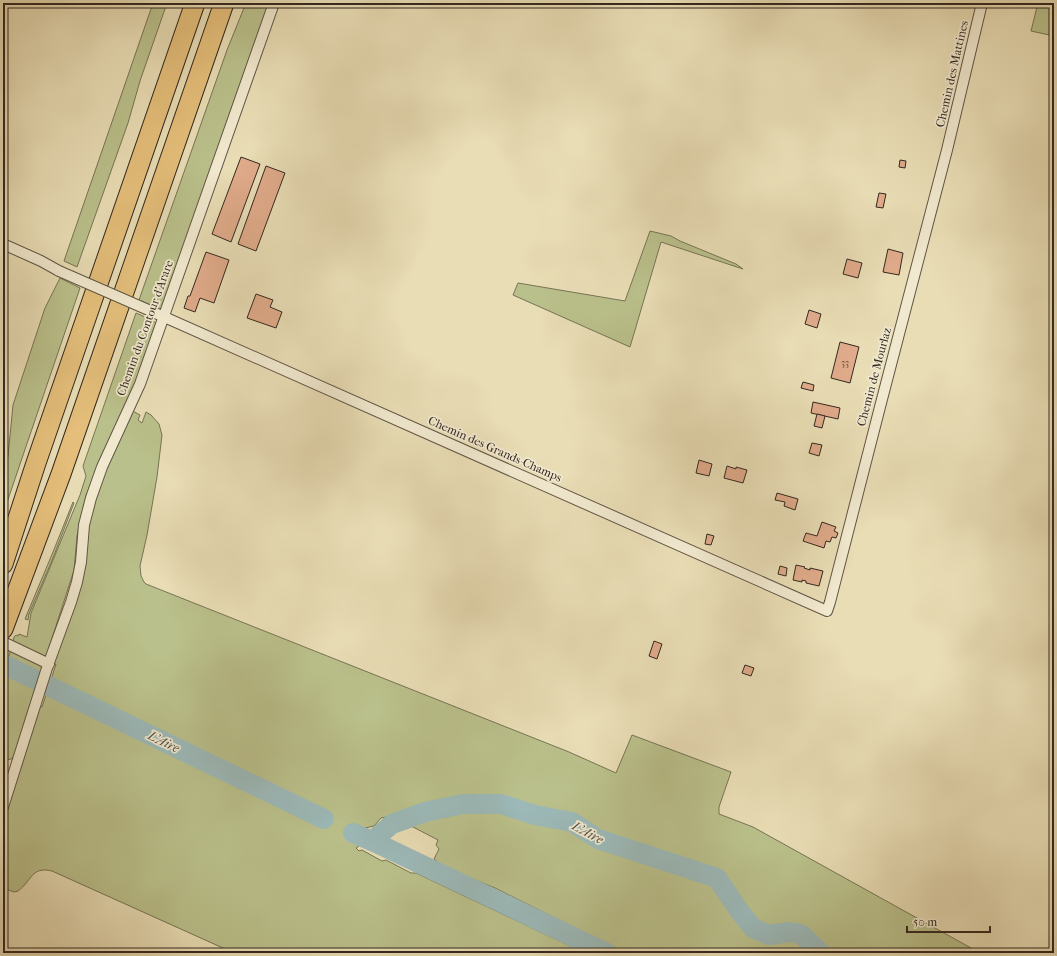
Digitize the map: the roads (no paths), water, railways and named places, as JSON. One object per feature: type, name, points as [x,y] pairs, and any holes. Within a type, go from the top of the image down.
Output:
[{"type":"highway","points":[[3,564],[36,463],[195,3]]},
{"type":"highway","points":[[3,629],[61,474],[224,3]]},
{"type":"street","name":"Chemin du Contour d'Arare","points":[[3,807],[48,666],[77,582],[81,562],[84,525],[91,498],[102,466],[140,384],[274,3]]},
{"type":"street","name":"Chemin des Mattines","points":[[947,150],[982,3]]},
{"type":"street","name":"Chemin de Mourlaz","points":[[827,611],[947,150]]},
{"type":"street","name":"Chemin des Grands-Champs","points":[[3,244],[59,271],[827,611]]},
{"type":"street","points":[[3,642],[48,666]]},
{"type":"waterway","name":"L'Aire","points":[[3,664],[324,819]]},
{"type":"waterway","name":"L'Aire","points":[[353,833],[372,841],[392,824],[425,812],[463,804],[501,804],[535,815],[572,822],[598,839],[717,878],[740,912],[753,928],[769,935],[789,932],[801,934],[821,953]]},
{"type":"waterway","points":[[372,841],[607,953]]}]
